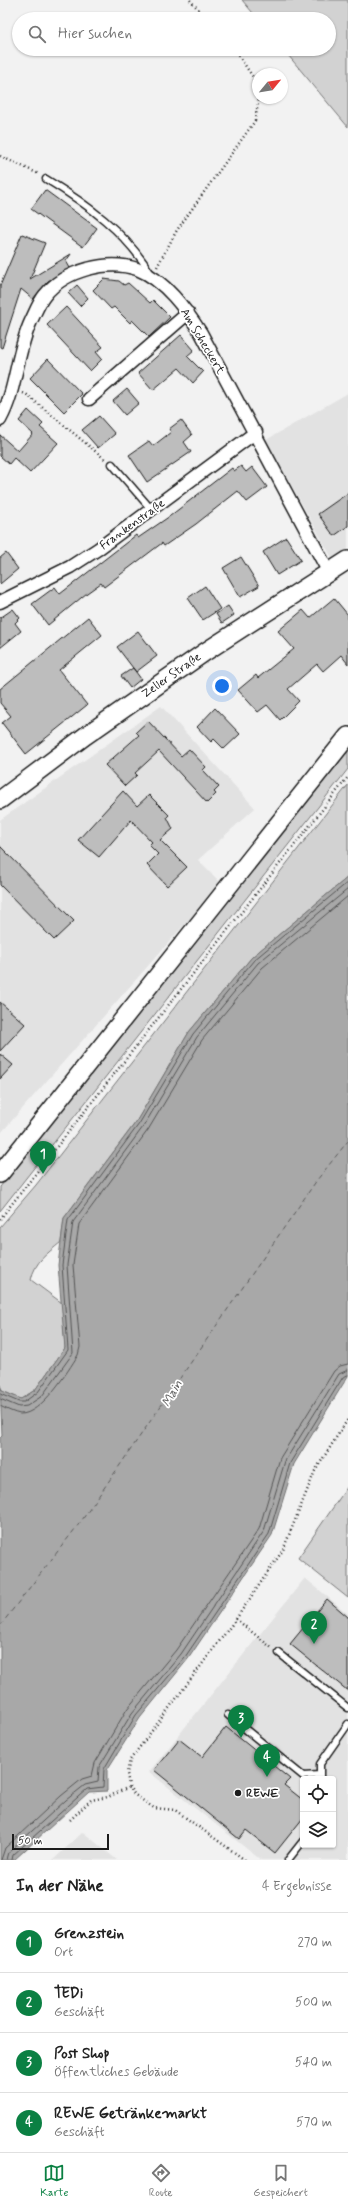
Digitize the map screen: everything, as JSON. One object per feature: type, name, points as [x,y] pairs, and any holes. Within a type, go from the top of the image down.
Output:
[{"type":"main road","name":"Zeller Straße","points":[[0,800],[84,736],[205,652],[328,571],[348,560]]},
{"type":"main road","points":[[0,1174],[348,736]]},
{"type":"street","name":"Am Scheckert","points":[[0,420],[12,391],[21,350],[30,323],[45,296],[55,285],[90,268],[116,265],[138,270],[154,279],[188,313],[256,432],[328,571]]},
{"type":"street","points":[[89,399],[188,313]]},
{"type":"street","name":"Frankenstraße","points":[[0,602],[70,567],[98,549],[256,432]]},
{"type":"lane","points":[[46,179],[72,195],[123,236],[141,256],[154,279]]},
{"type":"lane","points":[[112,464],[151,509]]},
{"type":"lane","points":[[279,1653],[348,1708]]},
{"type":"lane","points":[[228,1715],[303,1776]]},
{"type":"lane","points":[[320,1776],[320,1764],[348,1724]]},
{"type":"lane","points":[[288,1860],[300,1845]]},
{"type":"path","points":[[190,0],[201,12]]},
{"type":"path","points":[[239,56],[252,76]]},
{"type":"path","points":[[154,279],[158,263],[177,230],[255,121],[258,104]]},
{"type":"path","points":[[0,156],[35,171],[46,179]]},
{"type":"path","points":[[12,391],[26,394],[112,464]]},
{"type":"path","points":[[0,1219],[348,777]]},
{"type":"path","points":[[244,1860],[175,1810],[154,1808],[135,1795],[129,1786],[127,1773],[130,1760],[236,1619],[283,1550],[315,1471],[348,1419]]},
{"type":"path","points":[[236,1619],[279,1653]]},
{"type":"path","points":[[70,1820],[92,1800],[108,1797],[129,1786]]},
{"type":"shaded area","points":[[242,0],[348,0],[348,127],[289,56],[336,56],[336,12],[252,12]]},
{"type":"shaded area","points":[[348,393],[348,549],[332,558],[266,440]]},
{"type":"shaded area","points":[[161,706],[255,808],[198,860],[221,883],[0,1134],[0,820]]},
{"type":"shaded area","points":[[348,751],[348,769],[0,1211],[0,1187]]},
{"type":"shaded area","points":[[348,785],[348,877],[252,957],[189,1032],[136,1122],[64,1218],[61,1242],[42,1258],[33,1273],[31,1280],[62,1303],[65,1348],[35,1390],[21,1399],[2,1391],[0,1385],[0,1227],[36,1185]]},
{"type":"shaded area","points":[[348,1486],[348,1598],[298,1558]]},
{"type":"shaded area","points":[[305,1578],[348,1614],[348,1860],[261,1860],[149,1772]]},
{"type":"shaded area","points":[[83,1832],[117,1860],[53,1860]]},
{"type":"water","name":"Main","points":[[348,877],[348,1376],[294,1464],[272,1535],[188,1659],[140,1718],[107,1770],[107,1791],[89,1792],[14,1860],[0,1860],[0,1438],[2,1436],[0,1385],[2,1391],[21,1399],[35,1390],[65,1348],[58,1265],[64,1218],[136,1122],[189,1032],[252,957]]},
{"type":"building","points":[[45,190],[97,228],[83,247],[31,209]]},
{"type":"building","points":[[22,234],[45,243],[30,279],[71,254],[66,261],[70,268],[48,281],[33,299],[21,289],[2,348],[0,347],[0,286]]},
{"type":"building","points":[[104,279],[119,281],[124,285],[128,283],[150,303],[153,300],[170,317],[149,337],[132,320],[130,323],[114,307],[111,309],[93,290]]},
{"type":"building","points":[[77,285],[88,298],[80,306],[68,293]]},
{"type":"building","points":[[66,307],[103,347],[96,352],[102,359],[90,371],[47,325]]},
{"type":"building","points":[[181,335],[194,350],[187,356],[203,372],[193,383],[179,368],[153,390],[138,373]]},
{"type":"building","points":[[48,359],[82,394],[64,412],[30,378]]},
{"type":"building","points":[[127,389],[139,403],[125,415],[113,401]]},
{"type":"building","points":[[28,410],[43,424],[40,427],[58,443],[30,473],[14,458],[9,464],[0,456],[0,435],[18,451],[33,434],[19,421]]},
{"type":"building","points":[[99,416],[115,434],[98,448],[82,430]]},
{"type":"building","points":[[181,420],[192,435],[184,442],[191,452],[147,482],[129,455],[149,441],[153,446],[171,432],[169,429]]},
{"type":"building","points":[[241,466],[246,472],[252,467],[267,487],[247,502],[238,491],[196,524],[164,546],[162,543],[104,587],[101,583],[48,625],[32,604],[55,587],[60,594],[136,535],[138,538],[170,516],[232,468],[234,471]]},
{"type":"building","points":[[348,493],[348,526],[334,536],[318,514]]},
{"type":"building","points":[[286,537],[301,560],[277,575],[263,552]]},
{"type":"building","points":[[6,553],[18,569],[0,584],[0,558]]},
{"type":"building","points":[[241,557],[259,586],[240,597],[223,568]]},
{"type":"building","points":[[205,586],[220,609],[203,620],[188,598]]},
{"type":"building","points":[[334,598],[348,615],[348,664],[341,655],[323,671],[317,664],[288,689],[299,701],[280,720],[267,705],[258,712],[238,690],[256,675],[258,678],[294,649],[278,631],[303,610],[310,618]]},
{"type":"building","points":[[228,606],[234,615],[222,623],[216,614]]},
{"type":"building","points":[[13,609],[20,618],[15,623],[21,631],[0,648],[0,618]]},
{"type":"building","points":[[88,617],[102,635],[59,670],[87,705],[26,754],[2,723],[11,716],[0,703],[0,689]]},
{"type":"building","points":[[138,631],[157,656],[136,672],[117,647]]},
{"type":"building","points":[[133,668],[141,679],[130,688],[121,676]]},
{"type":"building","points":[[215,708],[240,734],[224,749],[214,739],[211,742],[197,727]]},
{"type":"building","points":[[148,721],[181,756],[189,749],[206,767],[203,770],[219,787],[214,792],[216,794],[207,803],[159,751],[135,773],[137,775],[125,786],[105,765],[139,735],[136,732]]},
{"type":"building","points":[[123,791],[137,806],[149,795],[169,815],[167,817],[173,829],[160,840],[187,867],[167,886],[147,865],[158,854],[149,845],[152,842],[131,820],[99,857],[78,840]]},
{"type":"building","points":[[0,846],[74,921],[54,940],[0,885]]},
{"type":"building","points":[[0,1002],[25,1024],[0,1051]]},
{"type":"building","points":[[0,1054],[13,1065],[0,1079]]},
{"type":"building","points":[[327,1599],[348,1617],[348,1691],[290,1644]]},
{"type":"building","name":"REWE","points":[[226,1727],[290,1779],[284,1785],[300,1798],[300,1822],[275,1853],[246,1830],[239,1839],[154,1770],[179,1739],[202,1757]]},
{"type":"ferry route","points":[[0,1626],[82,1520],[317,1180],[348,1141]]},
{"type":"place","name":"Grenzstein","points":[[43,1174]]},
{"type":"place","name":"TEDi","points":[[314,1644]]},
{"type":"place","name":"Post Shop","points":[[241,1738]]},
{"type":"place","name":"REWE Getränkemarkt","points":[[267,1777]]},
{"type":"place","name":"REWE","points":[[238,1793]]}]
